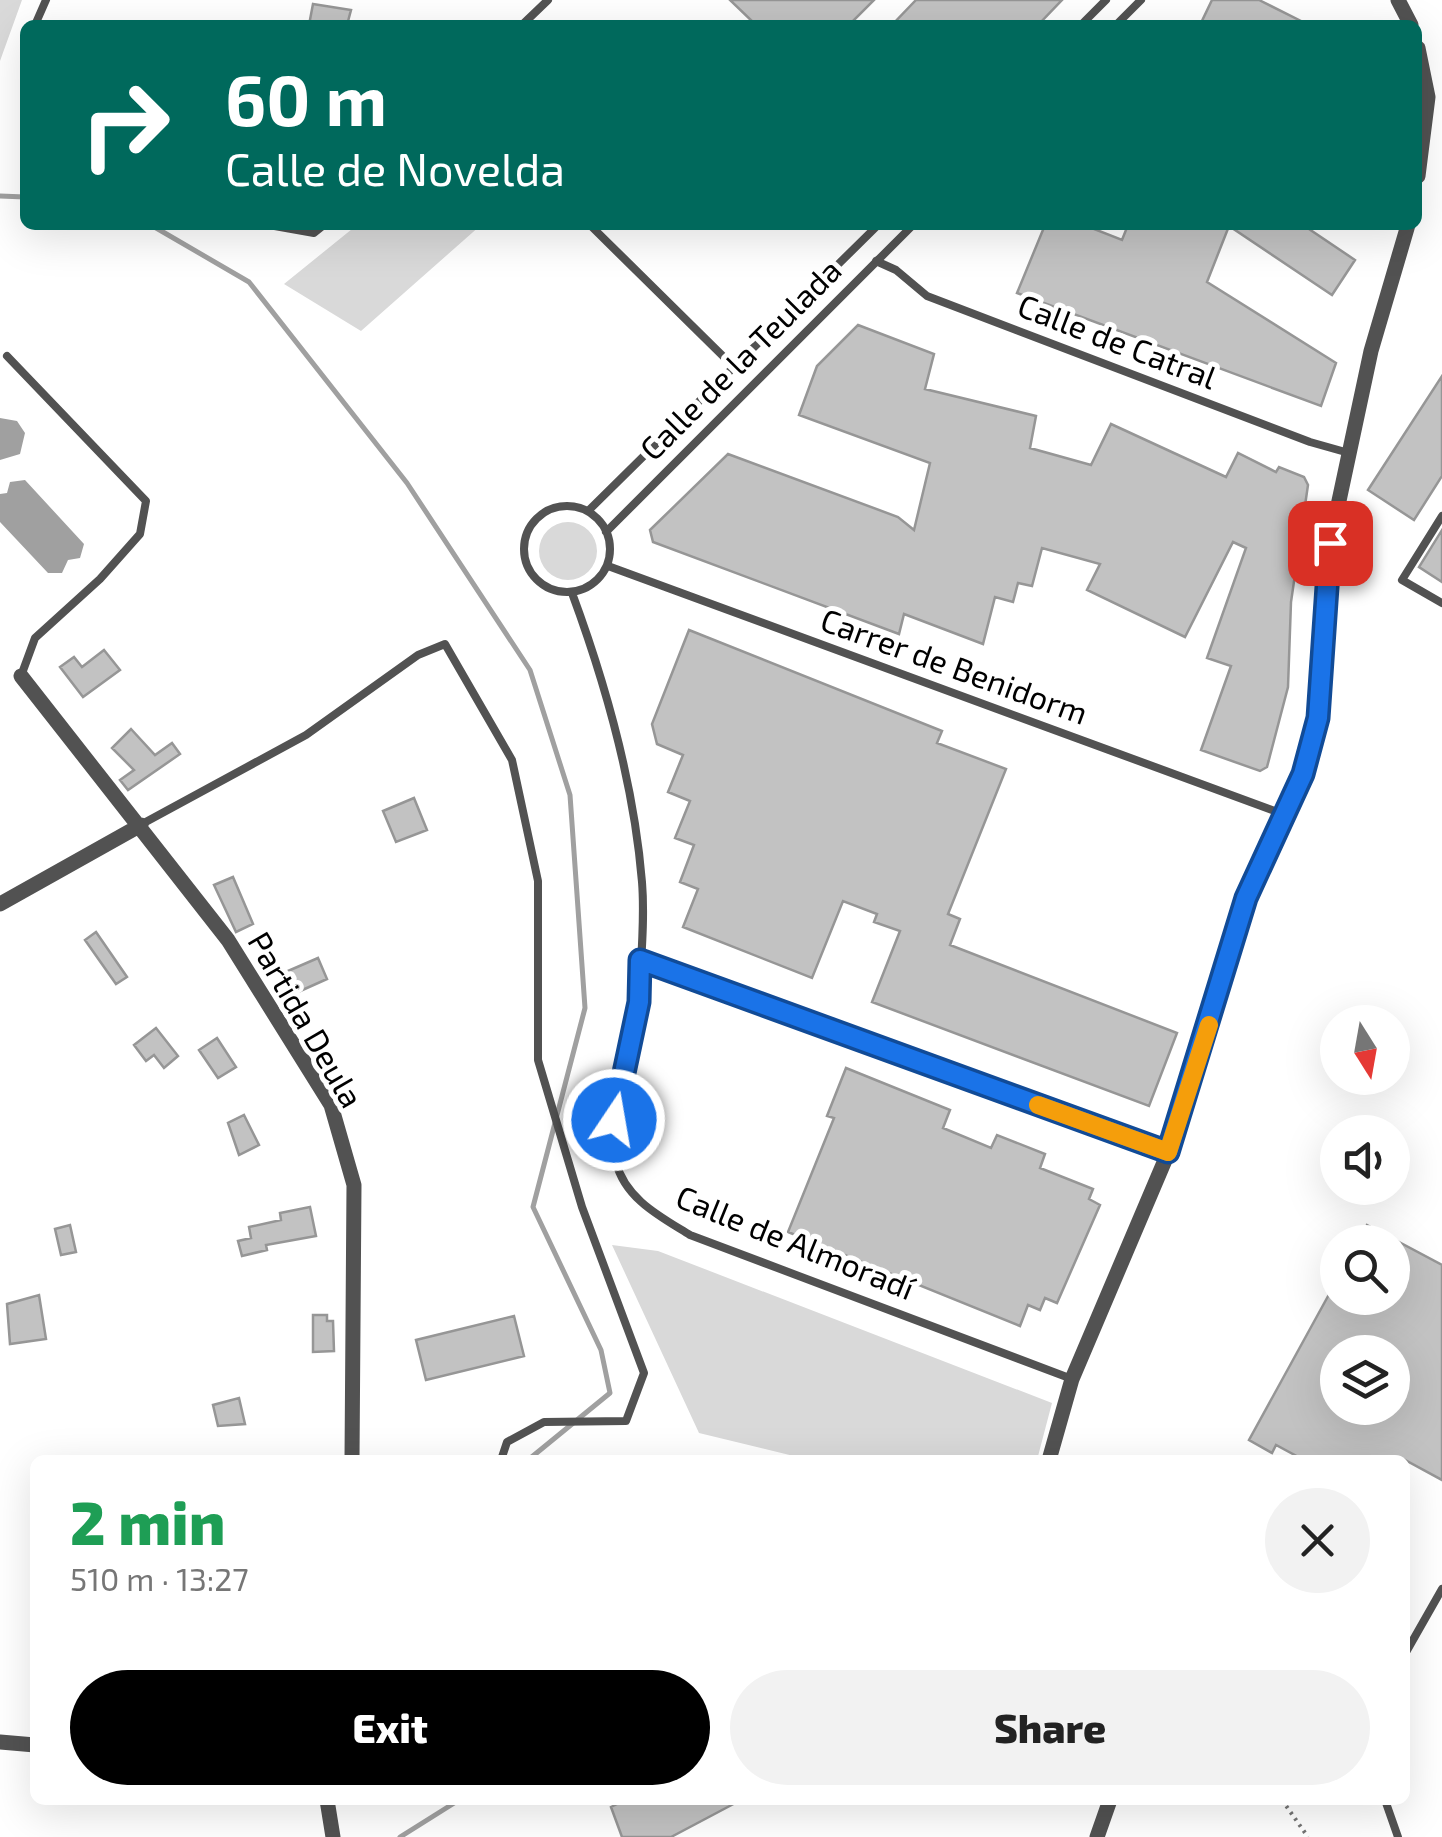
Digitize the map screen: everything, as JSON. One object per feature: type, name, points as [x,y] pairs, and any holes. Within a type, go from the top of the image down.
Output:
[{"type":"street","points":[[1422,68],[1428,97],[1422,144]]},
{"type":"street","points":[[1051,1455],[1072,1379],[1168,1152],[1246,898],[1303,774],[1318,718],[1330,543],[1371,351],[1407,230]]},
{"type":"street","name":"Partida Deula","points":[[21,676],[228,940],[331,1105],[354,1186],[352,1455]]},
{"type":"street","points":[[0,904],[140,825]]},
{"type":"street","points":[[0,1742],[30,1745]]},
{"type":"street","points":[[328,1805],[333,1837]]},
{"type":"street","points":[[1098,1837],[1108,1805]]},
{"type":"lane","points":[[527,20],[548,0]]},
{"type":"lane","points":[[1086,20],[1106,0]]},
{"type":"lane","points":[[1121,20],[1141,0]]},
{"type":"lane","points":[[294,230],[314,234],[318,230]]},
{"type":"lane","points":[[595,230],[734,367]]},
{"type":"lane","name":"Calle de la Teulada","points":[[588,511],[873,230]]},
{"type":"lane","name":"Calle de la Teulada","points":[[606,532],[908,230]]},
{"type":"lane","name":"Calle de Catral","points":[[876,261],[896,270],[927,296],[1310,442],[1349,452]]},
{"type":"lane","points":[[8,356],[146,502],[140,534],[100,579],[35,638],[21,676]]},
{"type":"lane","points":[[574,506],[588,511],[606,532],[611,551],[608,566],[592,585],[572,593],[557,592],[538,582],[528,570],[523,546],[534,522],[545,512],[574,506]]},
{"type":"lane","points":[[1442,516],[1402,580],[1442,603]]},
{"type":"lane","name":"Carrer de Benidorm","points":[[608,566],[1283,814]]},
{"type":"lane","name":"Calle de Almoradí","points":[[572,593],[598,664],[632,806],[642,885],[639,1002],[614,1120],[616,1164],[642,1206],[690,1235],[1072,1379]]},
{"type":"lane","points":[[140,825],[306,735],[418,656],[445,644],[503,743],[512,760],[538,881],[542,974],[538,1060],[582,1207],[644,1373],[626,1421],[544,1422],[507,1442],[503,1455]]},
{"type":"lane","points":[[640,960],[1168,1152]]},
{"type":"lane","points":[[1410,1645],[1442,1589]]},
{"type":"lane","points":[[1386,1805],[1398,1837]]},
{"type":"path","points":[[1286,1805],[1308,1837]]},
{"type":"shaded area","points":[[0,0],[22,0],[0,61]]},
{"type":"shaded area","points":[[351,230],[475,230],[361,331],[284,284]]},
{"type":"shaded area","points":[[0,418],[17,421],[25,433],[20,454],[0,460]]},
{"type":"shaded area","points":[[25,480],[84,544],[80,558],[68,560],[62,573],[48,573],[0,522],[0,494],[7,493],[10,482]]},
{"type":"shaded area","points":[[568,522],[588,531],[597,551],[588,571],[568,580],[548,571],[539,551],[548,531]]},
{"type":"shaded area","points":[[612,1245],[658,1251],[1052,1403],[1038,1455],[789,1455],[699,1433]]},
{"type":"building","points":[[730,0],[874,0],[854,20],[751,20]]},
{"type":"building","points":[[916,0],[1062,0],[1043,20],[897,20]]},
{"type":"building","points":[[1212,0],[1259,0],[1299,20],[1202,20]]},
{"type":"building","points":[[313,4],[351,10],[348,20],[310,20]]},
{"type":"building","points":[[1043,230],[1097,230],[1122,240],[1126,230],[1227,230],[1207,282],[1336,363],[1321,406],[1017,293]]},
{"type":"building","points":[[1235,230],[1310,230],[1355,260],[1332,295]]},
{"type":"building","points":[[858,325],[934,354],[925,389],[1036,416],[1030,448],[1091,465],[1111,424],[1226,477],[1238,453],[1276,472],[1279,467],[1304,477],[1308,485],[1291,602],[1288,687],[1267,767],[1260,771],[1201,750],[1231,666],[1207,658],[1246,548],[1233,542],[1185,637],[1087,590],[1100,564],[1042,548],[1032,586],[1018,583],[1013,602],[995,597],[983,644],[904,614],[899,634],[653,542],[650,530],[728,454],[898,517],[914,530],[930,463],[799,415],[817,366]]},
{"type":"building","points":[[1442,376],[1442,476],[1414,520],[1368,490]]},
{"type":"building","points":[[1442,530],[1442,582],[1419,567]]},
{"type":"building","points":[[689,630],[942,731],[937,743],[1006,769],[948,914],[960,919],[950,945],[1177,1033],[1149,1106],[872,1002],[900,931],[874,922],[877,914],[843,901],[812,978],[683,927],[698,889],[680,882],[694,845],[675,838],[690,801],[668,792],[683,755],[657,744],[652,724]]},
{"type":"building","points":[[104,650],[120,670],[83,697],[60,667],[74,657],[82,667]]},
{"type":"building","points":[[131,729],[155,755],[172,743],[180,754],[128,790],[120,780],[134,770],[112,748]]},
{"type":"building","points":[[414,798],[427,830],[396,842],[383,811]]},
{"type":"building","points":[[233,877],[253,924],[236,932],[214,885]]},
{"type":"building","points":[[96,932],[127,977],[116,984],[85,940]]},
{"type":"building","points":[[318,958],[327,979],[298,992],[288,971]]},
{"type":"building","points":[[156,1028],[178,1056],[164,1068],[154,1055],[146,1061],[134,1045]]},
{"type":"building","points":[[217,1038],[236,1067],[218,1078],[199,1050]]},
{"type":"building","points":[[846,1068],[950,1110],[943,1128],[991,1148],[997,1135],[1045,1154],[1040,1168],[1093,1189],[1089,1199],[1100,1205],[1057,1303],[1045,1298],[1040,1310],[1028,1305],[1020,1326],[788,1232],[834,1118],[827,1116]]},
{"type":"building","points":[[244,1115],[259,1145],[239,1155],[228,1123]]},
{"type":"building","points":[[310,1207],[316,1236],[266,1245],[267,1250],[242,1256],[238,1241],[251,1238],[249,1227],[281,1220],[280,1213]]},
{"type":"building","points":[[70,1225],[76,1252],[61,1255],[55,1229]]},
{"type":"building","points":[[1410,1248],[1442,1265],[1442,1480],[1410,1463],[1410,1455],[1295,1455],[1276,1445],[1272,1453],[1249,1440],[1320,1311],[1320,1315],[1410,1315]]},
{"type":"building","points":[[39,1295],[46,1339],[10,1344],[7,1304]]},
{"type":"building","points":[[313,1315],[327,1315],[327,1321],[333,1321],[334,1351],[313,1352]]},
{"type":"building","points":[[514,1316],[524,1356],[426,1380],[416,1340]]},
{"type":"building","points":[[239,1398],[245,1424],[218,1426],[213,1405]]},
{"type":"building","points":[[732,1805],[671,1837],[622,1837],[611,1807]]},
{"type":"waterway","points":[[0,196],[20,197]]},
{"type":"waterway","points":[[160,230],[249,282],[407,483],[530,670],[570,795],[585,1008],[533,1207],[601,1350],[610,1393],[534,1455]]},
{"type":"waterway","points":[[400,1837],[451,1805]]},
{"type":"slow traffic","points":[[1038,1105],[1168,1152],[1209,1025]]},
{"type":"route","points":[[614,1120],[639,1002],[640,960],[1168,1152],[1246,898],[1303,774],[1318,718],[1330,543]]}]
